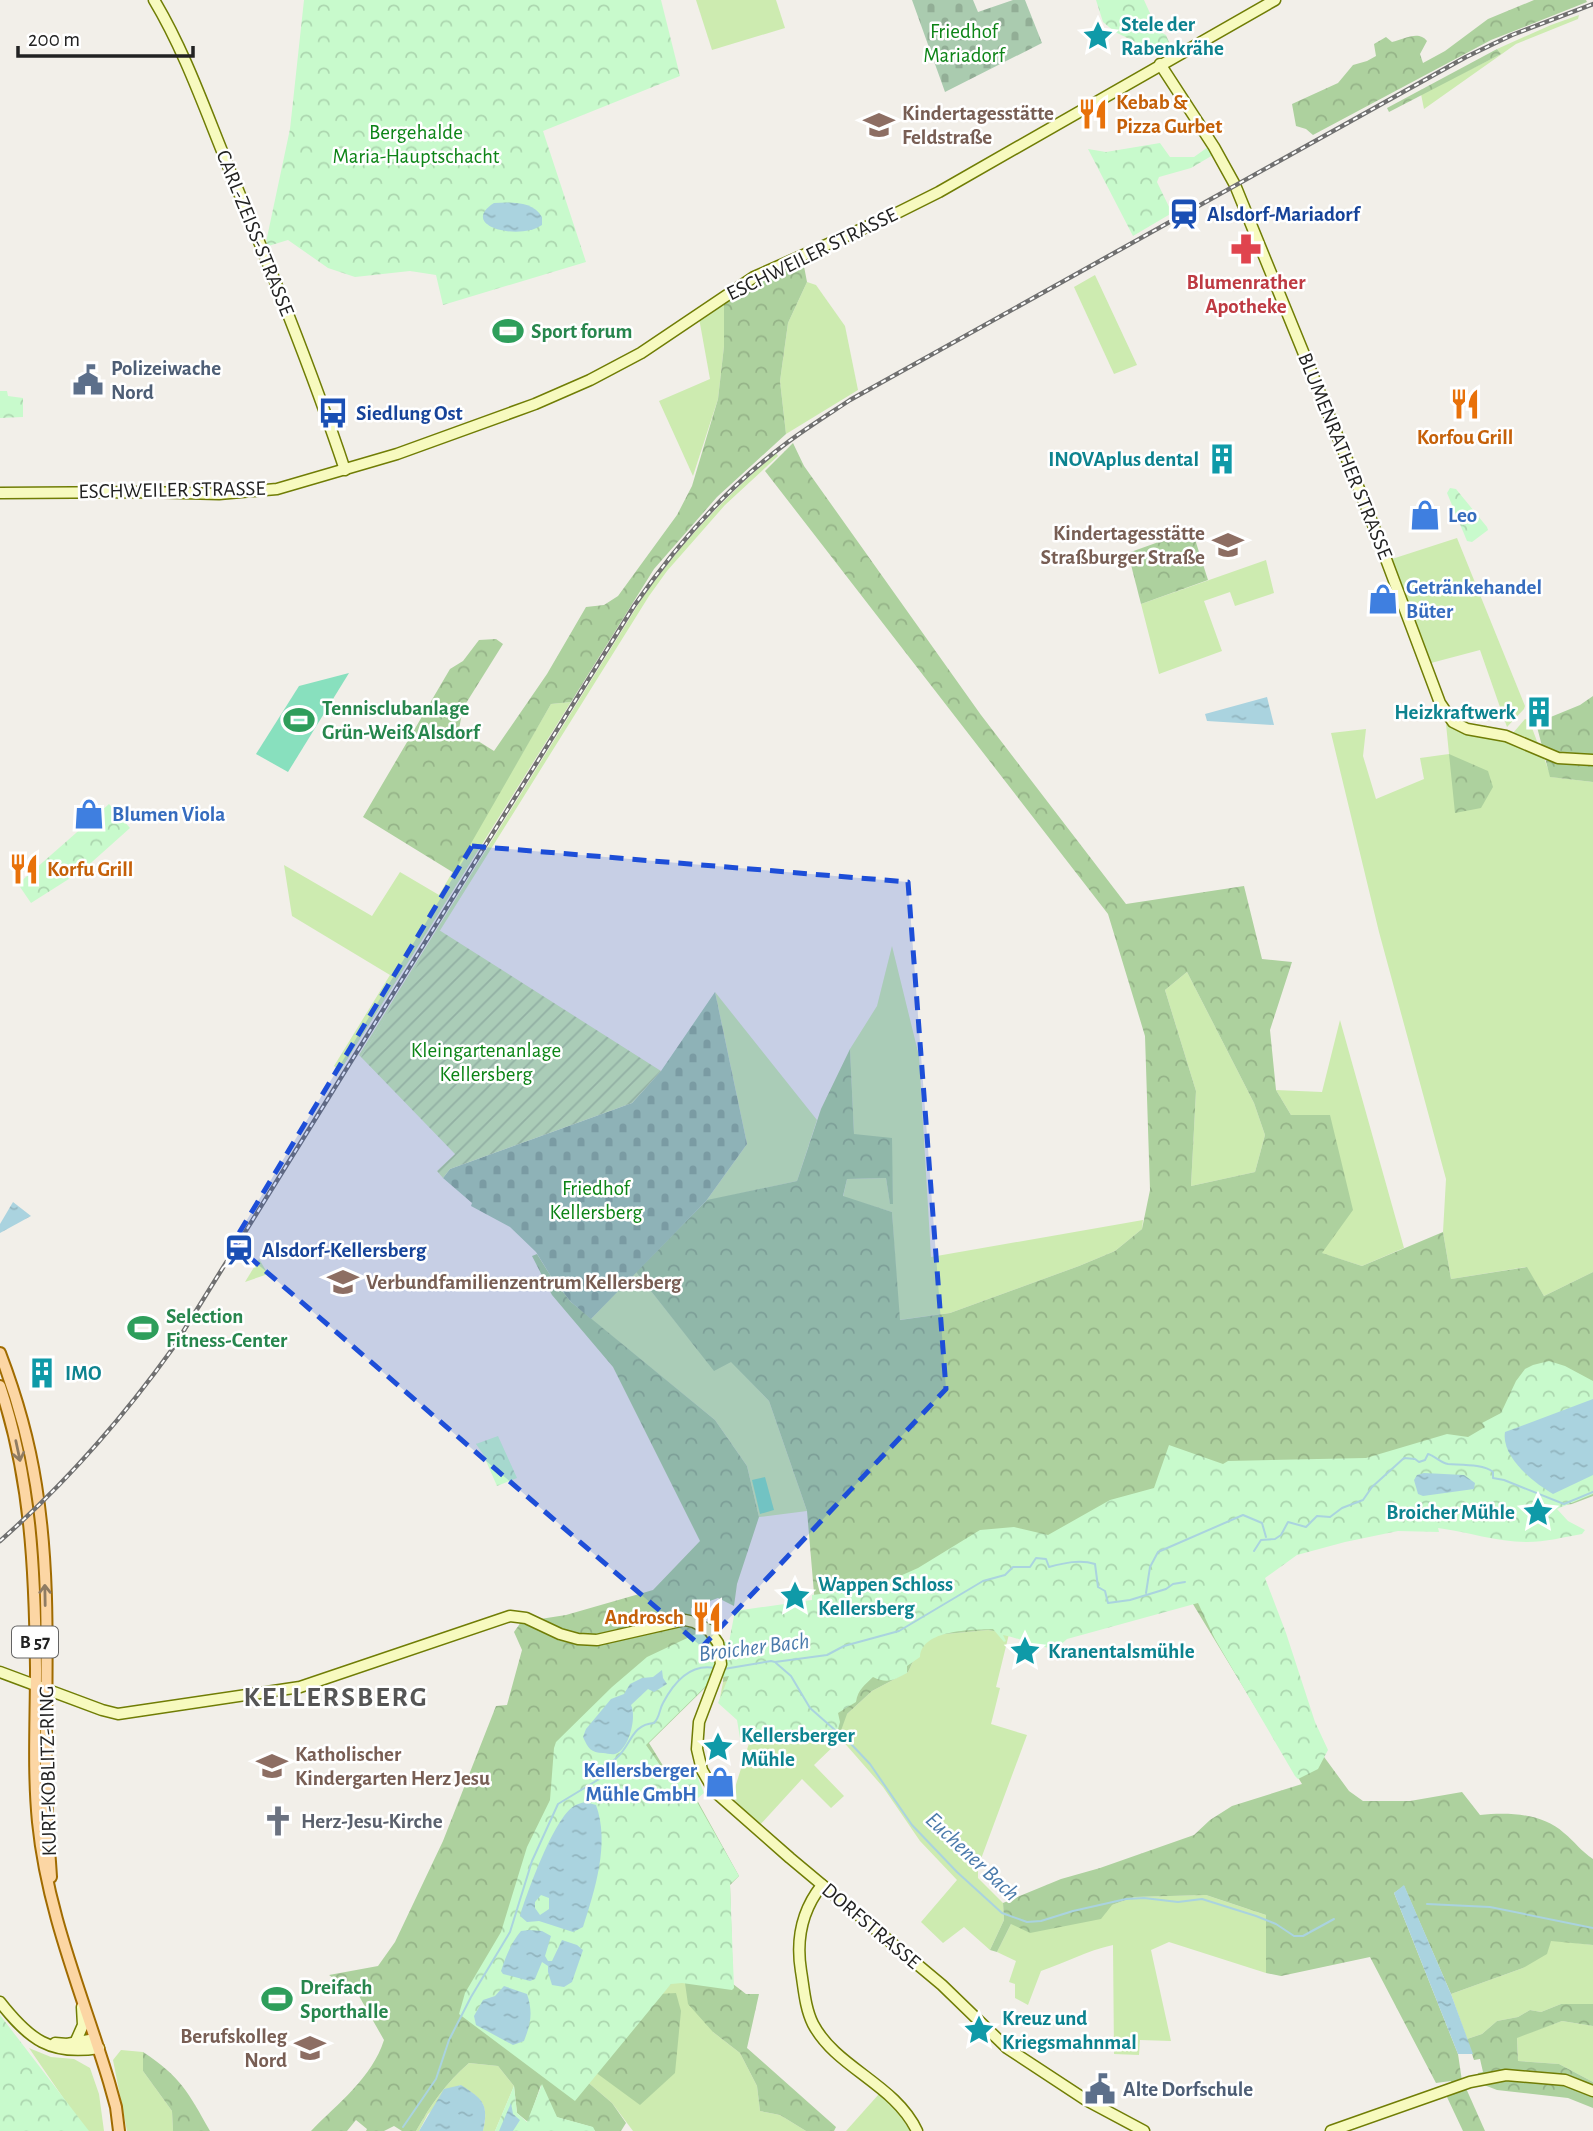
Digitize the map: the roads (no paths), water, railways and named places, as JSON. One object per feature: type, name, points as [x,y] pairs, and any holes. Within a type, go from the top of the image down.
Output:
[{"type":"main road","name":"KURT-KOBLITZ-RING","points":[[0,1353],[23,1423],[37,1485],[45,1583],[41,1686]]},
{"type":"main road","name":"KURT-KOBLITZ-RING","points":[[0,1386],[18,1451],[30,1520],[52,1901],[97,2043]]},
{"type":"main road","name":"B 57","points":[[97,2043],[116,2107],[119,2131]]},
{"type":"street","name":"CARL-ZEISS-STRASSE","points":[[154,0],[174,37],[276,283],[317,388],[345,470]]},
{"type":"street","name":"ESCHWEILER STRASSE","points":[[0,493],[219,494],[277,489],[471,429],[590,380],[640,353],[754,277],[939,192],[1275,0]]},
{"type":"street","name":"BLUMENRATHER STRASSE","points":[[1160,64],[1211,142],[1235,185],[1366,506],[1446,715],[1467,729],[1506,736],[1558,758],[1593,760]]},
{"type":"street","name":"DORFSTRASSE","points":[[41,1686],[118,1714],[287,1690],[336,1677],[503,1618],[519,1616],[560,1634],[597,1640],[676,1621],[694,1622],[709,1630],[721,1653],[717,1676],[697,1735],[699,1760],[708,1783],[720,1797],[942,1985],[1007,2048],[1086,2100],[1143,2131]]},
{"type":"street","points":[[0,1672],[41,1686]]},
{"type":"street","points":[[822,1885],[812,1897],[804,1916],[799,1946],[805,1997],[813,2025],[830,2046],[888,2093],[909,2114],[917,2131]]},
{"type":"street","points":[[75,2043],[83,2025],[82,2000]]},
{"type":"street","points":[[0,2002],[22,2029],[46,2045],[60,2050],[97,2043]]},
{"type":"street","points":[[37,2039],[60,2044],[97,2043]]},
{"type":"street","points":[[1331,2131],[1470,2082],[1506,2075],[1565,2080],[1593,2091]]},
{"type":"water","points":[[494,203],[527,205],[542,217],[542,225],[520,232],[496,229],[483,218],[485,211]]},
{"type":"water","points":[[1267,697],[1274,725],[1207,721],[1205,714]]},
{"type":"water","points":[[13,1202],[31,1216],[0,1233],[0,1224]]},
{"type":"water","points":[[1593,1399],[1593,1475],[1553,1494],[1528,1476],[1513,1460],[1505,1441],[1505,1432]]},
{"type":"water","points":[[1417,1475],[1464,1475],[1475,1483],[1474,1489],[1423,1496],[1418,1494],[1414,1480]]},
{"type":"water","points":[[662,1670],[667,1684],[654,1692],[648,1689],[631,1705],[633,1717],[630,1733],[620,1751],[612,1754],[590,1749],[583,1737],[586,1729],[611,1699],[624,1694],[630,1684],[642,1678],[653,1677]]},
{"type":"water","points":[[585,1802],[596,1805],[602,1835],[596,1882],[583,1927],[573,1932],[539,1921],[527,1922],[520,1916],[550,1840],[566,1813]],"holes":[[[541,1895],[549,1898],[549,1909],[540,1915],[535,1908],[535,1902]]]},
{"type":"water","points":[[1404,1885],[1451,1994],[1473,2054],[1458,2054],[1394,1893]]},
{"type":"water","points":[[521,1931],[542,1931],[551,1936],[545,1956],[548,1961],[552,1961],[562,1940],[583,1950],[572,1982],[564,1987],[552,1985],[548,1966],[542,1962],[535,1979],[530,1981],[503,1974],[501,1971],[514,1940]]},
{"type":"water","points":[[504,1986],[527,1994],[531,2012],[524,2041],[513,2045],[476,2025],[474,2016],[483,2000],[495,1996]]},
{"type":"water","points":[[461,2085],[475,2094],[482,2103],[485,2114],[483,2131],[419,2131],[444,2089]]},
{"type":"water","points":[[511,2103],[513,2114],[520,2120],[513,2131],[499,2131]]},
{"type":"waterway","name":"Broicher Bach","points":[[1254,1551],[1261,1540],[1275,1539],[1281,1535],[1288,1522],[1306,1527],[1317,1516],[1330,1517],[1342,1508],[1363,1500],[1372,1487],[1404,1458],[1419,1462],[1425,1460],[1428,1454],[1448,1464],[1489,1469],[1493,1472],[1493,1478],[1564,1504],[1593,1492]]},
{"type":"waterway","name":"Broicher Bach","points":[[1146,1593],[1150,1567],[1158,1552],[1243,1515],[1262,1523],[1266,1537]]},
{"type":"waterway","name":"Broicher Bach","points":[[724,1669],[827,1655],[844,1646],[899,1631],[983,1581],[1005,1575],[1013,1567],[1030,1567],[1036,1558],[1046,1559],[1049,1567],[1078,1562],[1095,1564],[1098,1587],[1105,1591],[1108,1603],[1130,1600],[1185,1582]]},
{"type":"waterway","name":"Euchener Bach","points":[[776,1663],[791,1676],[810,1708],[870,1764],[912,1825],[957,1872],[1002,1913],[1027,1922],[1041,1921],[1126,1899],[1178,1902],[1202,1899],[1276,1924],[1294,1936],[1303,1936],[1334,1919]]},
{"type":"waterway","name":"Broicher Bach","points":[[403,2127],[436,2079],[449,2040],[510,1932],[532,1861],[558,1804],[601,1778],[603,1766],[620,1755],[638,1729],[656,1721],[667,1695],[678,1681],[698,1668],[715,1668]]},
{"type":"waterway","name":"Euchener Bach","points":[[1427,1904],[1490,1907],[1593,1928]]},
{"type":"railway","points":[[0,1541],[48,1496],[92,1449],[134,1400],[173,1348],[634,606],[686,539],[724,497],[788,442],[850,400],[1466,57],[1512,35],[1593,4]]},
{"type":"place","name":"Stele der Rabenkrähe","points":[[1098,36]]},
{"type":"place","name":"Kebab & Pizza Gurbet","points":[[1093,114]]},
{"type":"place","name":"Kindertagesstätte Feldstraße","points":[[879,125]]},
{"type":"place","name":"Alsdorf-Mariadorf","points":[[1184,214]]},
{"type":"place","name":"Blumenrather Apotheke","points":[[1246,249]]},
{"type":"place","name":"Sport forum","points":[[508,331]]},
{"type":"place","name":"Polizeiwache Nord","points":[[88,380]]},
{"type":"place","name":"Korfou Grill","points":[[1465,404]]},
{"type":"place","name":"Siedlung Ost","points":[[333,413]]},
{"type":"place","name":"INOVAplus dental","points":[[1222,459]]},
{"type":"place","name":"Leo","points":[[1425,515]]},
{"type":"place","name":"Kindertagesstätte Straßburger Straße","points":[[1228,545]]},
{"type":"place","name":"Getränkehandel Büter","points":[[1383,599]]},
{"type":"place","name":"Heizkraftwerk","points":[[1539,712]]},
{"type":"place","name":"Tennisclubanlage Grün-Weiß Alsdorf","points":[[299,720]]},
{"type":"place","name":"Blumen Viola","points":[[89,814]]},
{"type":"place","name":"Korfu Grill","points":[[24,869]]},
{"type":"place","name":"Alsdorf-Kellersberg","points":[[239,1250]]},
{"type":"place","name":"Verbundfamilienzentrum Kellersberg","points":[[343,1282]]},
{"type":"place","name":"Selection Fitness-Center","points":[[143,1328]]},
{"type":"place","name":"IMO","points":[[42,1373]]},
{"type":"place","name":"Broicher Mühle","points":[[1538,1512]]},
{"type":"place","name":"Wappen Schloss Kellersberg","points":[[795,1596]]},
{"type":"place","name":"Androsch","points":[[707,1617]]},
{"type":"place","name":"Kranentalsmühle","points":[[1025,1651]]},
{"type":"place","name":"Kellersberger Mühle","points":[[718,1747]]},
{"type":"place","name":"Katholischer Kindergarten Herz Jesu","points":[[272,1766]]},
{"type":"place","name":"Kellersberger Mühle GmbH","points":[[720,1782]]},
{"type":"place","name":"Herz-Jesu-Kirche","points":[[278,1821]]},
{"type":"place","name":"Dreifach Sporthalle","points":[[277,1999]]},
{"type":"place","name":"Kreuz und Kriegsmahnmal","points":[[979,2030]]},
{"type":"place","name":"Berufskolleg Nord","points":[[310,2048]]},
{"type":"place","name":"Alte Dorfschule","points":[[1100,2089]]},
{"type":"district","name":"KELLERSBERG","points":[[336,1698]]},
{"type":"park label","name":"Friedhof Mariadorf","points":[[964,43]]},
{"type":"park label","name":"Bergehalde Maria-Hauptschacht","points":[[416,144]]},
{"type":"park label","name":"Kleingartenanlage Kellersberg","points":[[486,1062]]},
{"type":"park label","name":"Friedhof Kellersberg","points":[[596,1200]]}]
